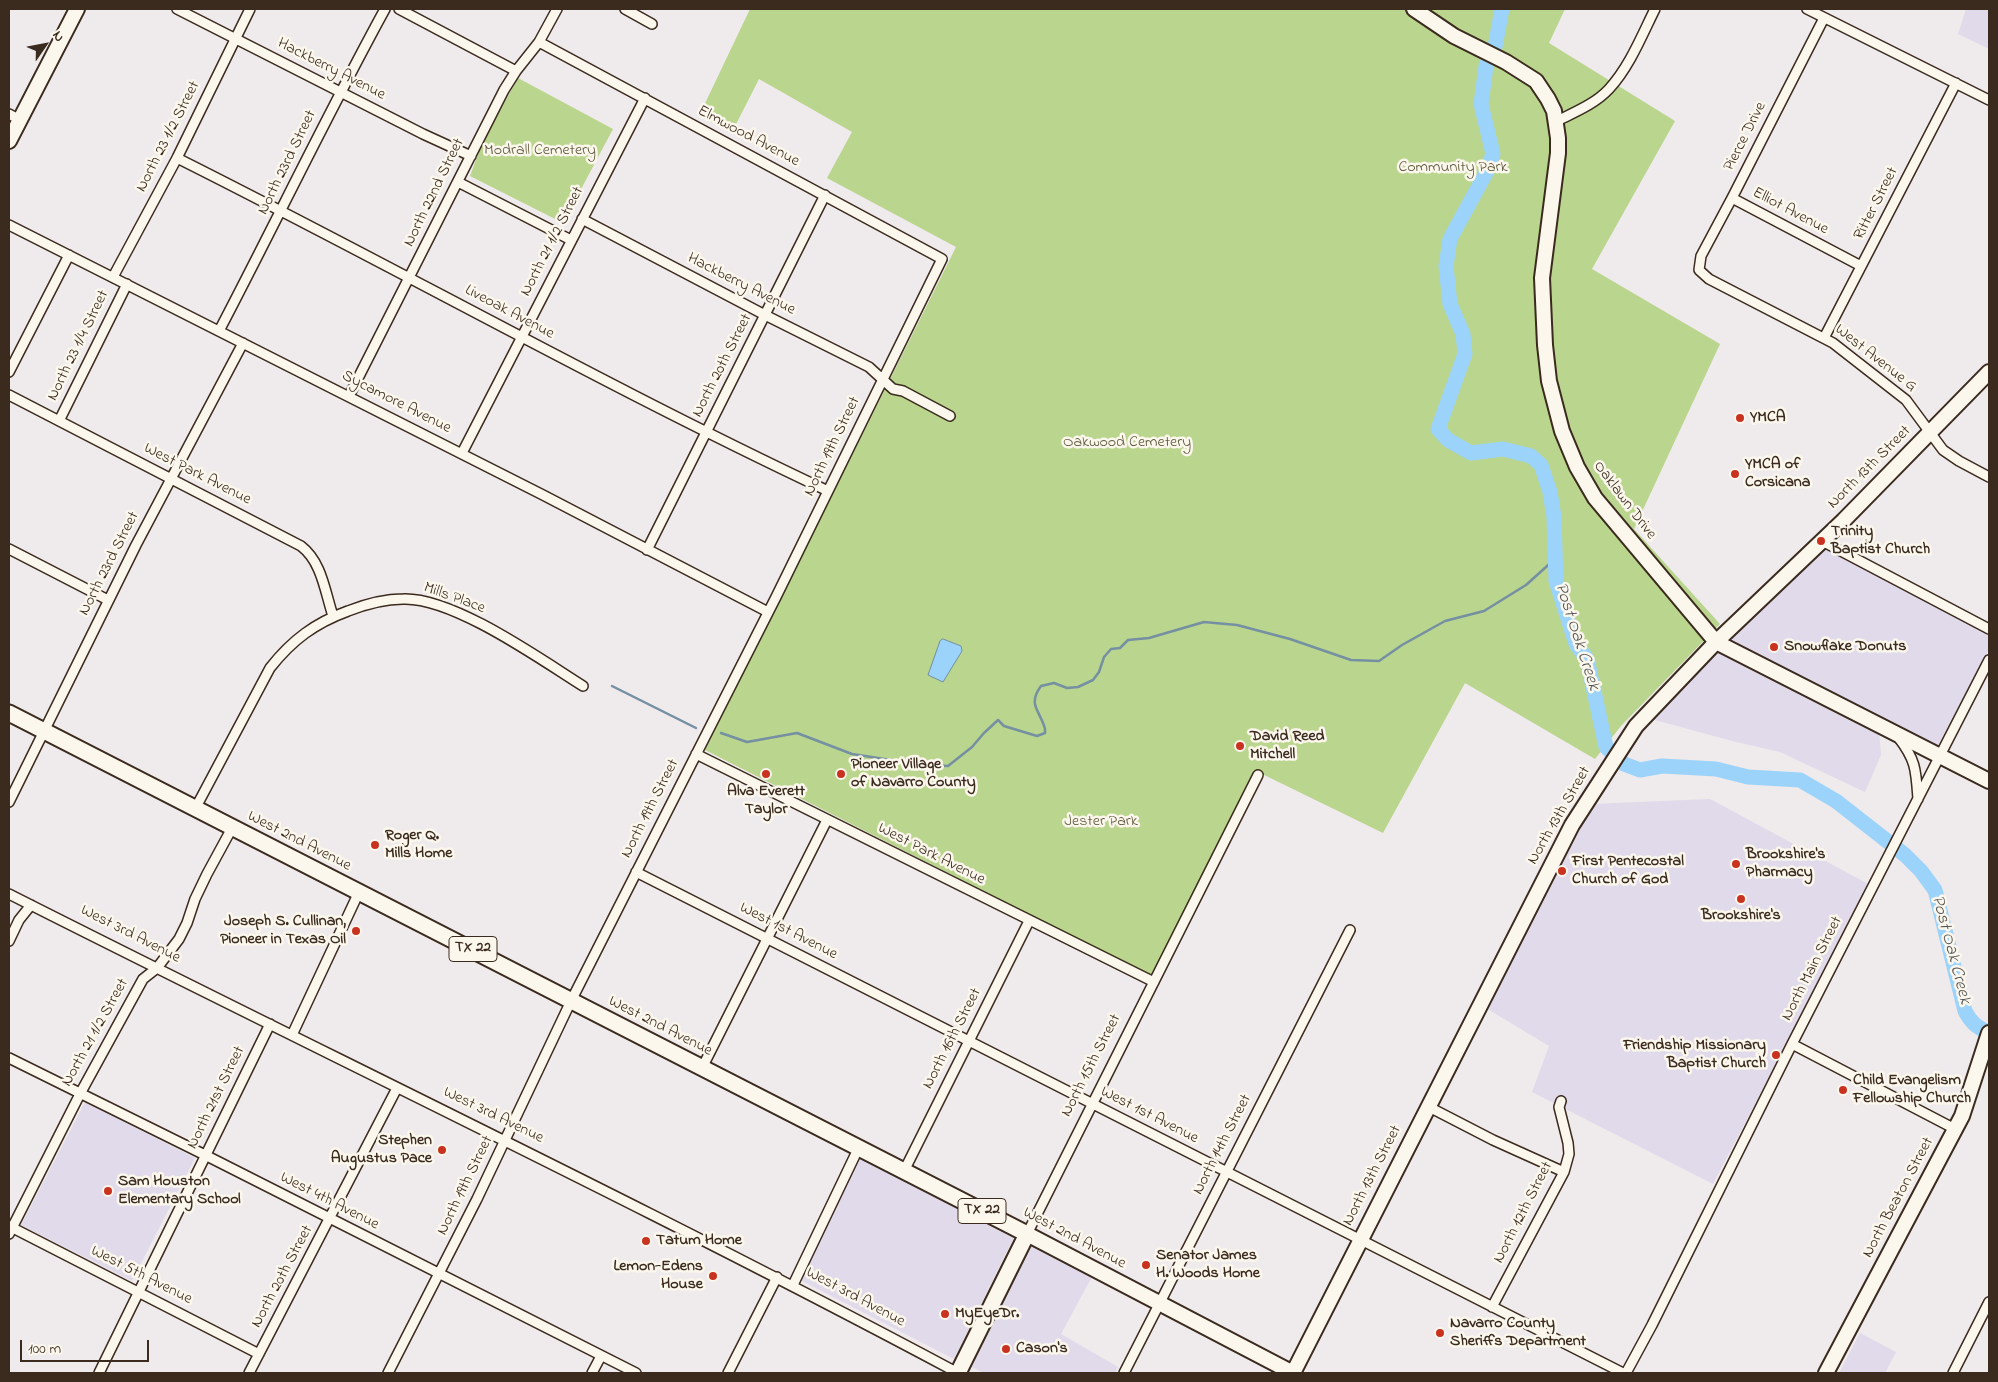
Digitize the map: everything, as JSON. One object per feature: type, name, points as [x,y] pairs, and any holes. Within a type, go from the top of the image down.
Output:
[{"type":"main road","name":"West 2nd Avenue","points":[[9,713],[1027,1234]]},
{"type":"main road","name":"North 15th Street","points":[[958,1373],[1027,1234]]},
{"type":"street","points":[[9,141],[14,117],[76,9]]},
{"type":"street","name":"Hackberry Avenue","points":[[177,9],[423,134],[471,156]]},
{"type":"street","name":"North 23 1/2 Street","points":[[113,277],[177,158],[250,9]]},
{"type":"street","name":"North 23rd Street","points":[[219,331],[282,210],[340,92],[386,9]]},
{"type":"street","points":[[399,9],[516,71]]},
{"type":"street","name":"North 22nd Street","points":[[348,396],[458,182],[481,133],[516,71],[539,42],[556,9]]},
{"type":"street","points":[[625,9],[652,24]]},
{"type":"street","name":"Oaklawn Drive","points":[[1414,9],[1454,36],[1506,62],[1529,76],[1540,86],[1548,99],[1557,121],[1558,153],[1542,278],[1546,345],[1550,381],[1562,430],[1577,467],[1596,498],[1716,642],[1895,732],[1989,782]]},
{"type":"street","points":[[1557,121],[1582,109],[1609,88],[1628,62],[1655,9]]},
{"type":"street","points":[[1807,9],[1989,100]]},
{"type":"street","name":"Pierce Drive","points":[[1699,270],[1701,256],[1824,18]]},
{"type":"street","name":"Elmwood Avenue","points":[[539,42],[942,259]]},
{"type":"street","name":"Ritter Street","points":[[1824,338],[1956,83]]},
{"type":"street","name":"North 21 1/2 Street","points":[[462,454],[645,98]]},
{"type":"street","name":"Liveoak Avenue","points":[[177,158],[282,210],[521,337],[706,432],[828,492]]},
{"type":"street","points":[[458,182],[571,240]]},
{"type":"street","name":"North 20th Street","points":[[647,550],[824,195]]},
{"type":"street","name":"Elliot Avenue","points":[[1732,198],[1861,266]]},
{"type":"street","name":"Hackberry Avenue","points":[[582,219],[869,367],[883,380]]},
{"type":"street","name":"Sycamore Avenue","points":[[9,225],[462,454],[768,612]]},
{"type":"street","points":[[9,372],[69,255]]},
{"type":"street","name":"North 19th Street","points":[[388,1373],[505,1141],[571,1001],[828,492],[942,259]]},
{"type":"street","name":"West Avenue G","points":[[1699,270],[1709,278],[1824,338],[1852,356],[1906,400],[1943,450],[1989,478]]},
{"type":"street","name":"North 23 1/4 Street","points":[[59,421],[127,284]]},
{"type":"street","name":"North 23rd Street","points":[[9,802],[108,600],[243,343]]},
{"type":"street","name":"North 13th Street","points":[[1294,1373],[1572,825],[1600,778],[1636,726],[1716,642],[1822,541],[1989,372]]},
{"type":"street","points":[[883,380],[893,389],[903,391],[950,416]]},
{"type":"street","name":"West Park Avenue","points":[[9,395],[301,546],[316,561],[333,616]]},
{"type":"street","points":[[1822,541],[1989,629]]},
{"type":"street","points":[[9,549],[108,600]]},
{"type":"street","name":"Mills Place","points":[[195,809],[270,668],[285,649],[298,638],[333,616],[376,602],[404,599],[425,602],[448,609],[479,623],[583,686]]},
{"type":"street","name":"North Main Street","points":[[1624,1373],[1656,1316],[1792,1044],[1989,660]]},
{"type":"street","points":[[1895,732],[1908,749],[1916,767],[1918,799]]},
{"type":"street","name":"West Park Avenue","points":[[696,754],[1154,982]]},
{"type":"street","name":"North 15th Street","points":[[1027,1234],[1258,775]]},
{"type":"street","points":[[702,1068],[827,820]]},
{"type":"street","name":"North 21 1/2 Street","points":[[10,1229],[81,1092],[143,979],[157,968],[179,940],[207,874],[232,828]]},
{"type":"street","name":"West 1st Avenue","points":[[636,872],[1624,1373]]},
{"type":"street","points":[[292,1035],[359,892]]},
{"type":"street","name":"West 3rd Avenue","points":[[9,894],[793,1285],[958,1373]]},
{"type":"street","points":[[9,941],[19,920],[30,905]]},
{"type":"street","name":"North 16th Street","points":[[904,1171],[1029,921]]},
{"type":"street","name":"North 14th Street","points":[[1124,1373],[1350,930]]},
{"type":"street","name":"North 21st Street","points":[[99,1373],[270,1024]]},
{"type":"street","name":"North Beaton Street","points":[[1826,1373],[1962,1116],[1989,1033]]},
{"type":"street","points":[[1792,1044],[1955,1129]]},
{"type":"street","name":"West 4th Avenue","points":[[9,1058],[81,1092],[636,1373]]},
{"type":"street","name":"North 20th Street","points":[[249,1373],[397,1088]]},
{"type":"street","name":"North 12th Street","points":[[1492,1307],[1564,1172],[1568,1154],[1559,1106],[1561,1101]]},
{"type":"street","points":[[1429,1107],[1493,1140],[1564,1172]]},
{"type":"street","points":[[793,1285],[859,1147]]},
{"type":"street","name":"West 5th Avenue","points":[[10,1229],[260,1354]]},
{"type":"street","name":"West 2nd Avenue","points":[[1027,1234],[1294,1373]]},
{"type":"street","points":[[728,1373],[777,1277]]},
{"type":"street","points":[[1953,1373],[1989,1302]]},
{"type":"street","points":[[592,1373],[601,1356]]},
{"type":"shaded area","points":[[1966,9],[1989,9],[1989,49],[1958,34]]},
{"type":"shaded area","points":[[1825,548],[1989,633],[1989,649],[1937,747],[1726,640]]},
{"type":"shaded area","points":[[1718,647],[1879,729],[1881,755],[1865,792],[1780,752],[1651,719]]},
{"type":"shaded area","points":[[1710,799],[1870,885],[1713,1184],[1532,1092],[1549,1046],[1486,1008],[1591,804]]},
{"type":"shaded area","name":"Sam Houston Elementary School","points":[[85,1102],[195,1158],[132,1281],[21,1225]]},
{"type":"shaded area","points":[[860,1157],[1015,1235],[954,1359],[798,1279]]},
{"type":"shaded area","points":[[1033,1243],[1094,1273],[1061,1334],[1118,1367],[1115,1373],[984,1373],[972,1367]]},
{"type":"shaded area","points":[[1860,1333],[1896,1352],[1885,1373],[1839,1373]]},
{"type":"green space","points":[[750,9],[1565,9],[1549,43],[1675,121],[1592,269],[1720,344],[1634,529],[1720,624],[1621,726],[1595,759],[1465,683],[1383,833],[1254,770],[1152,976],[705,750],[956,247],[827,178],[852,132],[759,79],[732,132],[699,116]]},
{"type":"green space","name":"Modrall Cemetery","points":[[518,78],[613,129],[563,223],[470,176],[483,141]]},
{"type":"water","points":[[943,639],[961,646],[962,651],[943,682],[928,675],[940,641]]},
{"type":"waterway","name":"Post Oak Creek","points":[[1495,47],[1502,9]]},
{"type":"waterway","name":"Post Oak Creek","points":[[1488,61],[1481,104],[1493,154],[1486,173],[1450,239],[1446,266],[1450,304],[1463,334],[1465,354],[1438,429],[1448,440],[1471,453],[1503,449],[1531,456],[1541,465],[1550,492],[1554,517],[1556,581],[1576,644],[1587,659],[1606,747],[1624,764],[1640,770],[1662,766],[1716,769],[1748,777],[1800,780],[1836,801],[1905,855],[1921,871],[1935,890],[1965,1011],[1975,1024],[1989,1033]]},
{"type":"waterway","points":[[721,733],[747,742],[797,733],[852,754],[923,765],[948,766],[972,747],[998,720],[1004,726],[1037,736],[1045,733],[1043,722],[1035,703],[1035,698],[1041,686],[1054,683],[1067,688],[1078,687],[1093,680],[1099,672],[1104,657],[1111,649],[1120,648],[1128,640],[1149,638],[1204,622],[1237,625],[1290,639],[1351,660],[1379,661],[1402,645],[1445,621],[1484,611],[1526,585],[1556,558]]},
{"type":"waterway","points":[[612,686],[696,728]]},
{"type":"place","name":"YMCA","points":[[1740,418]]},
{"type":"place","name":"YMCA of Corsicana","points":[[1735,474]]},
{"type":"place","name":"Trinity Baptist Church","points":[[1821,541]]},
{"type":"place","name":"Snowflake Donuts","points":[[1774,647]]},
{"type":"place","name":"David Reed Mitchell","points":[[1240,746]]},
{"type":"place","name":"Alva Everett Taylor","points":[[766,774]]},
{"type":"place","name":"Pioneer Village of Navarro County","points":[[841,774]]},
{"type":"place","name":"Roger Q. Mills Home","points":[[375,845]]},
{"type":"place","name":"Brookshire's Pharmacy","points":[[1736,864]]},
{"type":"place","name":"First Pentecostal Church of God","points":[[1562,871]]},
{"type":"place","name":"Brookshire's","points":[[1741,899]]},
{"type":"place","name":"Joseph S. Cullinan, Pioneer in Texas Oil","points":[[356,931]]},
{"type":"place","name":"Friendship Missionary Baptist Church","points":[[1776,1055]]},
{"type":"place","name":"Child Evangelism Fellowship Church","points":[[1843,1090]]},
{"type":"place","name":"Stephen Augustus Pace","points":[[442,1150]]},
{"type":"place","name":"Sam Houston Elementary School","points":[[108,1191]]},
{"type":"place","name":"Tatum Home","points":[[646,1241]]},
{"type":"place","name":"Senator James H. Woods Home","points":[[1146,1265]]},
{"type":"place","name":"Lemon-Edens House","points":[[713,1276]]},
{"type":"place","name":"MyEyeDr.","points":[[945,1314]]},
{"type":"place","name":"Navarro County Sheriffs Department","points":[[1440,1333]]},
{"type":"place","name":"Cason's","points":[[1006,1349]]},
{"type":"park label","name":"Community Park","points":[[1453,168]]},
{"type":"park label","name":"Oakwood Cemetery","points":[[1127,443]]},
{"type":"park label","name":"Jester Park","points":[[1101,822]]}]
